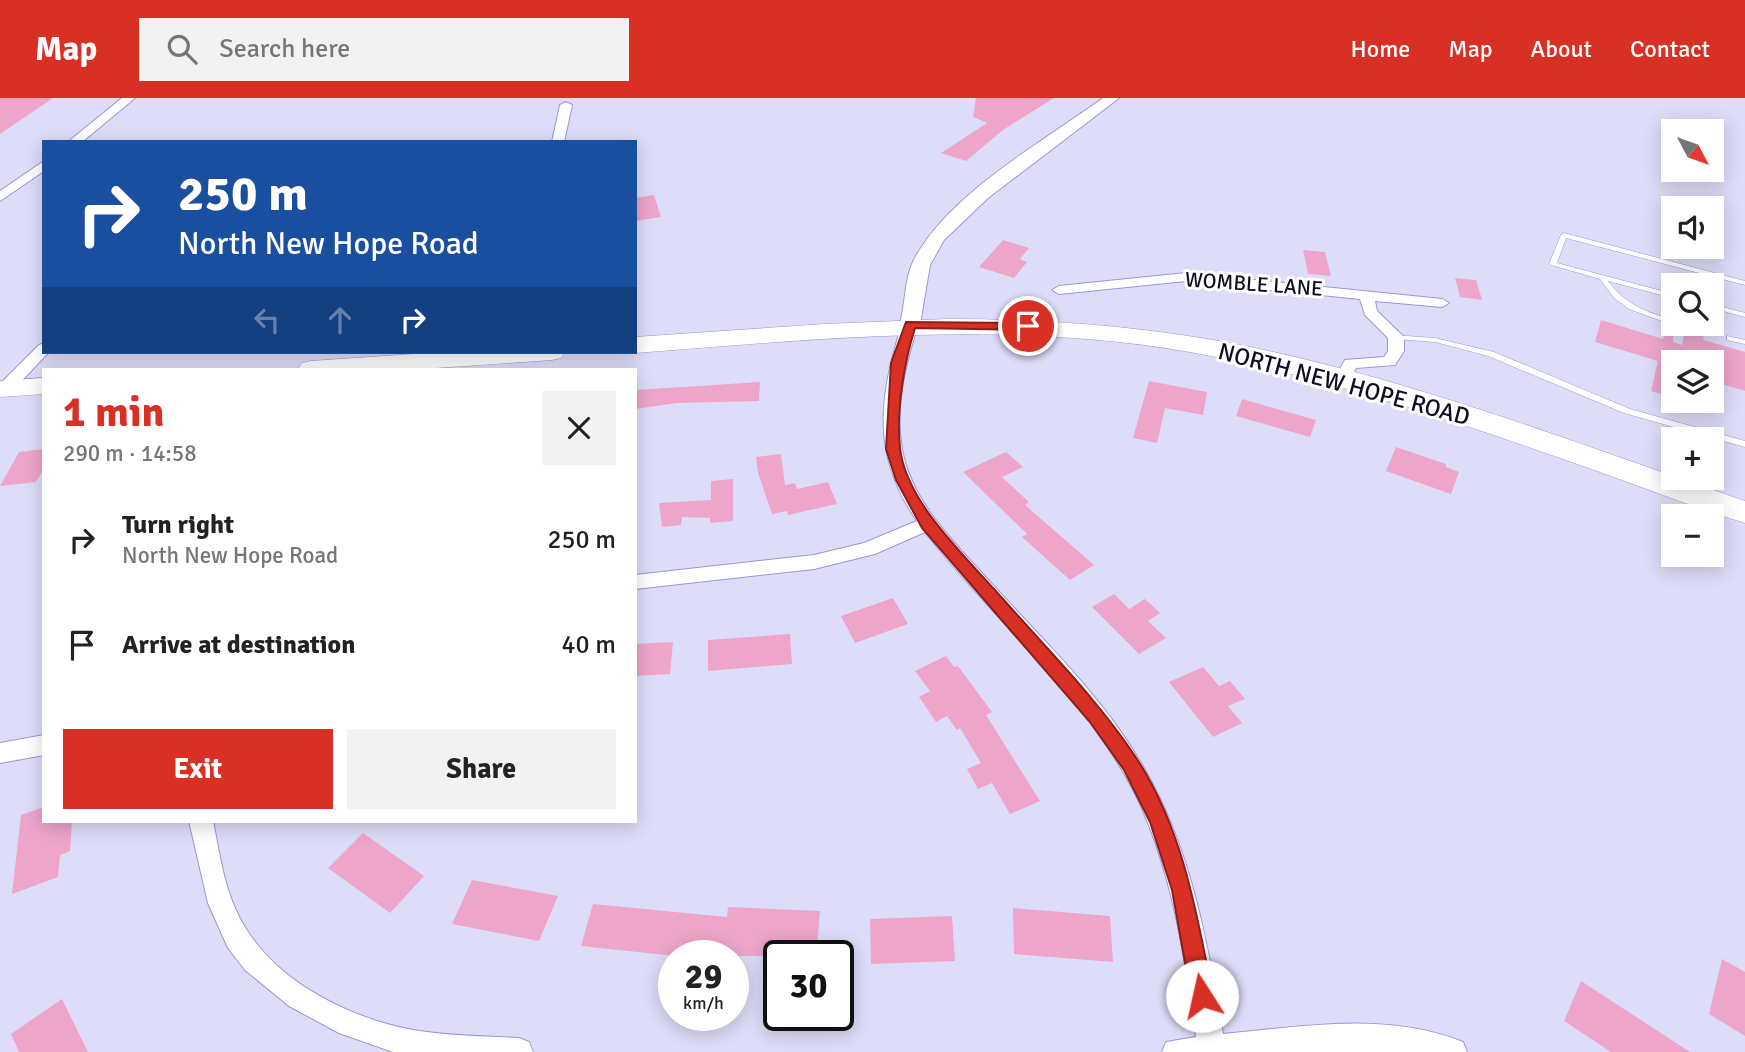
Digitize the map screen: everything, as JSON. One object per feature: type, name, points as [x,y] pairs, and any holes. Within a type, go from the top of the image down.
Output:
[{"type":"main road","name":"NORTH NEW HOPE ROAD","points":[[637,345],[910,324],[1028,326],[1135,335],[1250,355],[1342,379],[1466,417],[1745,512]]},
{"type":"main road","points":[[342,368],[403,366],[473,355],[499,354]]},
{"type":"main road","points":[[2,389],[42,387]]},
{"type":"street","points":[[76,140],[129,98]]},
{"type":"street","points":[[1112,98],[963,211],[925,256],[916,280],[916,306],[898,363],[893,449],[904,480],[927,524],[1096,716],[1130,765],[1159,820],[1182,890],[1212,1051]]},
{"type":"street","points":[[558,140],[566,105]]},
{"type":"street","points":[[0,197],[42,166]]},
{"type":"street","name":"WOMBLE LANE","points":[[1059,290],[1186,277],[1442,303]]},
{"type":"street","points":[[1342,379],[1351,363],[1389,362],[1396,351],[1396,337],[1370,312],[1366,295]]},
{"type":"street","points":[[2,389],[42,350]]},
{"type":"street","points":[[637,582],[814,562],[868,549],[927,524]]},
{"type":"street","points":[[0,753],[42,746]]},
{"type":"street","points":[[201,823],[210,868],[225,916],[248,952],[276,983],[312,1006],[404,1041],[519,1052]]},
{"type":"street","points":[[1176,1052],[1212,1051],[1347,1037],[1402,1038],[1453,1052]]},
{"type":"lane","points":[[1661,293],[1553,264],[1564,235],[1745,283]]},
{"type":"lane","points":[[1602,277],[1615,299],[1630,310],[1661,319]]},
{"type":"lane","points":[[1724,309],[1745,315]]},
{"type":"lane","points":[[1396,337],[1435,340],[1491,354],[1628,411],[1745,444]]},
{"type":"lane","points":[[1730,338],[1745,342]]},
{"type":"building","points":[[0,98],[53,98],[0,134]]},
{"type":"building","points":[[976,98],[1054,98],[1003,130],[966,161],[941,153],[987,123],[973,117]]},
{"type":"building","points":[[654,195],[661,217],[637,221],[637,198]]},
{"type":"building","points":[[1003,240],[1029,248],[1020,259],[1027,262],[1014,278],[979,267]]},
{"type":"building","points":[[1303,250],[1325,252],[1331,276],[1308,274]]},
{"type":"building","points":[[1455,278],[1476,280],[1482,300],[1460,297]]},
{"type":"building","points":[[1601,320],[1663,339],[1664,336],[1673,336],[1673,342],[1682,345],[1684,336],[1704,336],[1703,340],[1745,352],[1745,391],[1724,385],[1724,350],[1661,350],[1661,394],[1651,391],[1658,361],[1595,342]]},
{"type":"building","points":[[1149,381],[1207,392],[1203,415],[1165,408],[1157,443],[1133,438]]},
{"type":"building","points":[[760,382],[759,401],[677,403],[637,409],[637,390]]},
{"type":"building","points":[[1242,399],[1316,420],[1310,437],[1236,416]]},
{"type":"building","points":[[1396,447],[1446,464],[1446,467],[1459,472],[1451,494],[1386,471]]},
{"type":"building","points":[[42,449],[42,472],[36,482],[0,486],[19,452]]},
{"type":"building","points":[[1006,452],[1023,467],[1002,477],[1029,502],[1025,505],[1094,565],[1070,580],[1022,537],[1027,534],[963,472]]},
{"type":"building","points":[[781,454],[785,485],[795,483],[797,489],[828,482],[837,504],[788,515],[787,511],[772,514],[758,473],[756,457]]},
{"type":"building","points":[[733,479],[733,521],[710,523],[710,518],[682,517],[681,525],[662,527],[659,503],[711,500],[711,481]]},
{"type":"building","points":[[1114,594],[1129,609],[1145,599],[1160,613],[1148,621],[1166,638],[1139,654],[1092,607]]},
{"type":"building","points":[[893,598],[908,624],[855,643],[841,616]]},
{"type":"building","points":[[790,634],[792,664],[708,671],[708,640]]},
{"type":"building","points":[[673,642],[670,674],[637,676],[637,644]]},
{"type":"building","points":[[946,656],[954,667],[958,666],[992,712],[986,715],[1040,801],[1010,814],[992,783],[978,789],[967,769],[981,763],[960,728],[957,730],[947,716],[936,722],[919,697],[930,691],[915,671]]},
{"type":"building","points":[[1203,667],[1219,686],[1230,681],[1245,699],[1228,706],[1242,723],[1213,737],[1169,682]]},
{"type":"building","points":[[42,808],[42,823],[72,823],[70,851],[60,855],[58,877],[12,894],[21,815]]},
{"type":"building","points":[[363,833],[424,876],[390,913],[328,868]]},
{"type":"building","points":[[472,880],[558,896],[539,941],[452,924]]},
{"type":"building","points":[[593,904],[727,917],[728,907],[820,911],[817,940],[763,940],[763,956],[749,956],[749,940],[658,940],[658,954],[581,946]]},
{"type":"building","points":[[1013,908],[1110,916],[1113,962],[1014,954]]},
{"type":"building","points":[[952,916],[955,961],[871,964],[870,919]]},
{"type":"building","points":[[1722,959],[1745,972],[1745,1036],[1709,1014]]},
{"type":"building","points":[[1581,981],[1690,1052],[1611,1052],[1564,1021]]},
{"type":"building","points":[[62,999],[88,1052],[19,1052],[11,1034]]},
{"type":"route","points":[[1028,326],[910,324],[898,363],[894,388],[893,449],[904,480],[927,524],[1096,716],[1130,765],[1159,820],[1182,890],[1202,996]]}]
